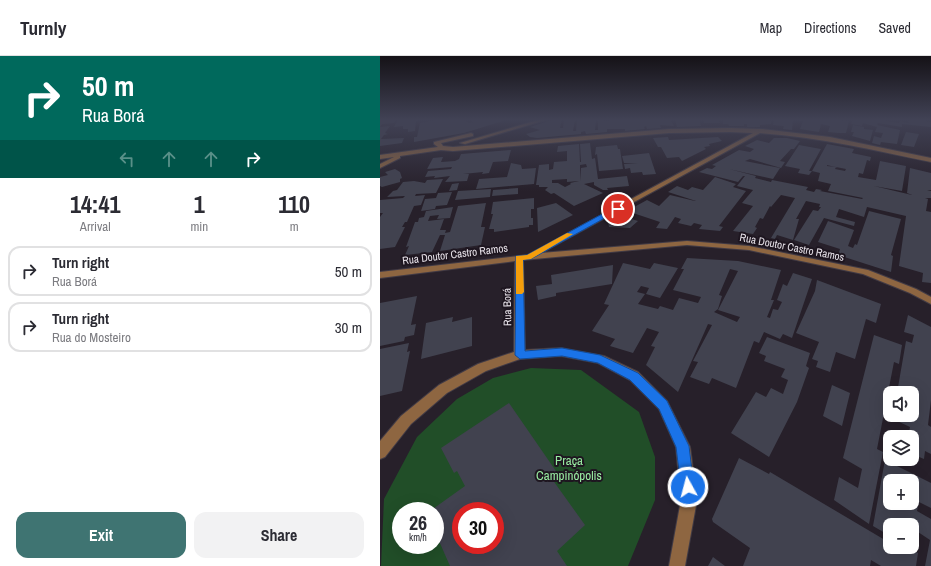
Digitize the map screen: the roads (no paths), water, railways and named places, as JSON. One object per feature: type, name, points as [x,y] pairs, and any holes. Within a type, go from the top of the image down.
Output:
[{"type":"street","points":[[382,152],[438,143],[442,148],[453,149],[538,143]]},
{"type":"street","points":[[380,157],[404,155],[462,143]]},
{"type":"street","points":[[524,257],[739,143]]},
{"type":"street","points":[[848,143],[931,160]]},
{"type":"street","points":[[380,166],[404,155],[408,147]]},
{"type":"street","name":"Rua Doutor Castro Ramos","points":[[380,275],[524,257],[687,243],[749,248],[865,272],[913,291],[931,301]]},
{"type":"street","name":"Rua Borá","points":[[520,355],[524,257]]},
{"type":"street","points":[[380,452],[406,420],[443,389],[482,367],[520,355],[562,352],[600,359],[634,376],[663,405],[683,446],[689,500],[677,566]]},
{"type":"park label","name":"Praça Campinópolis","points":[[569,468]]}]
